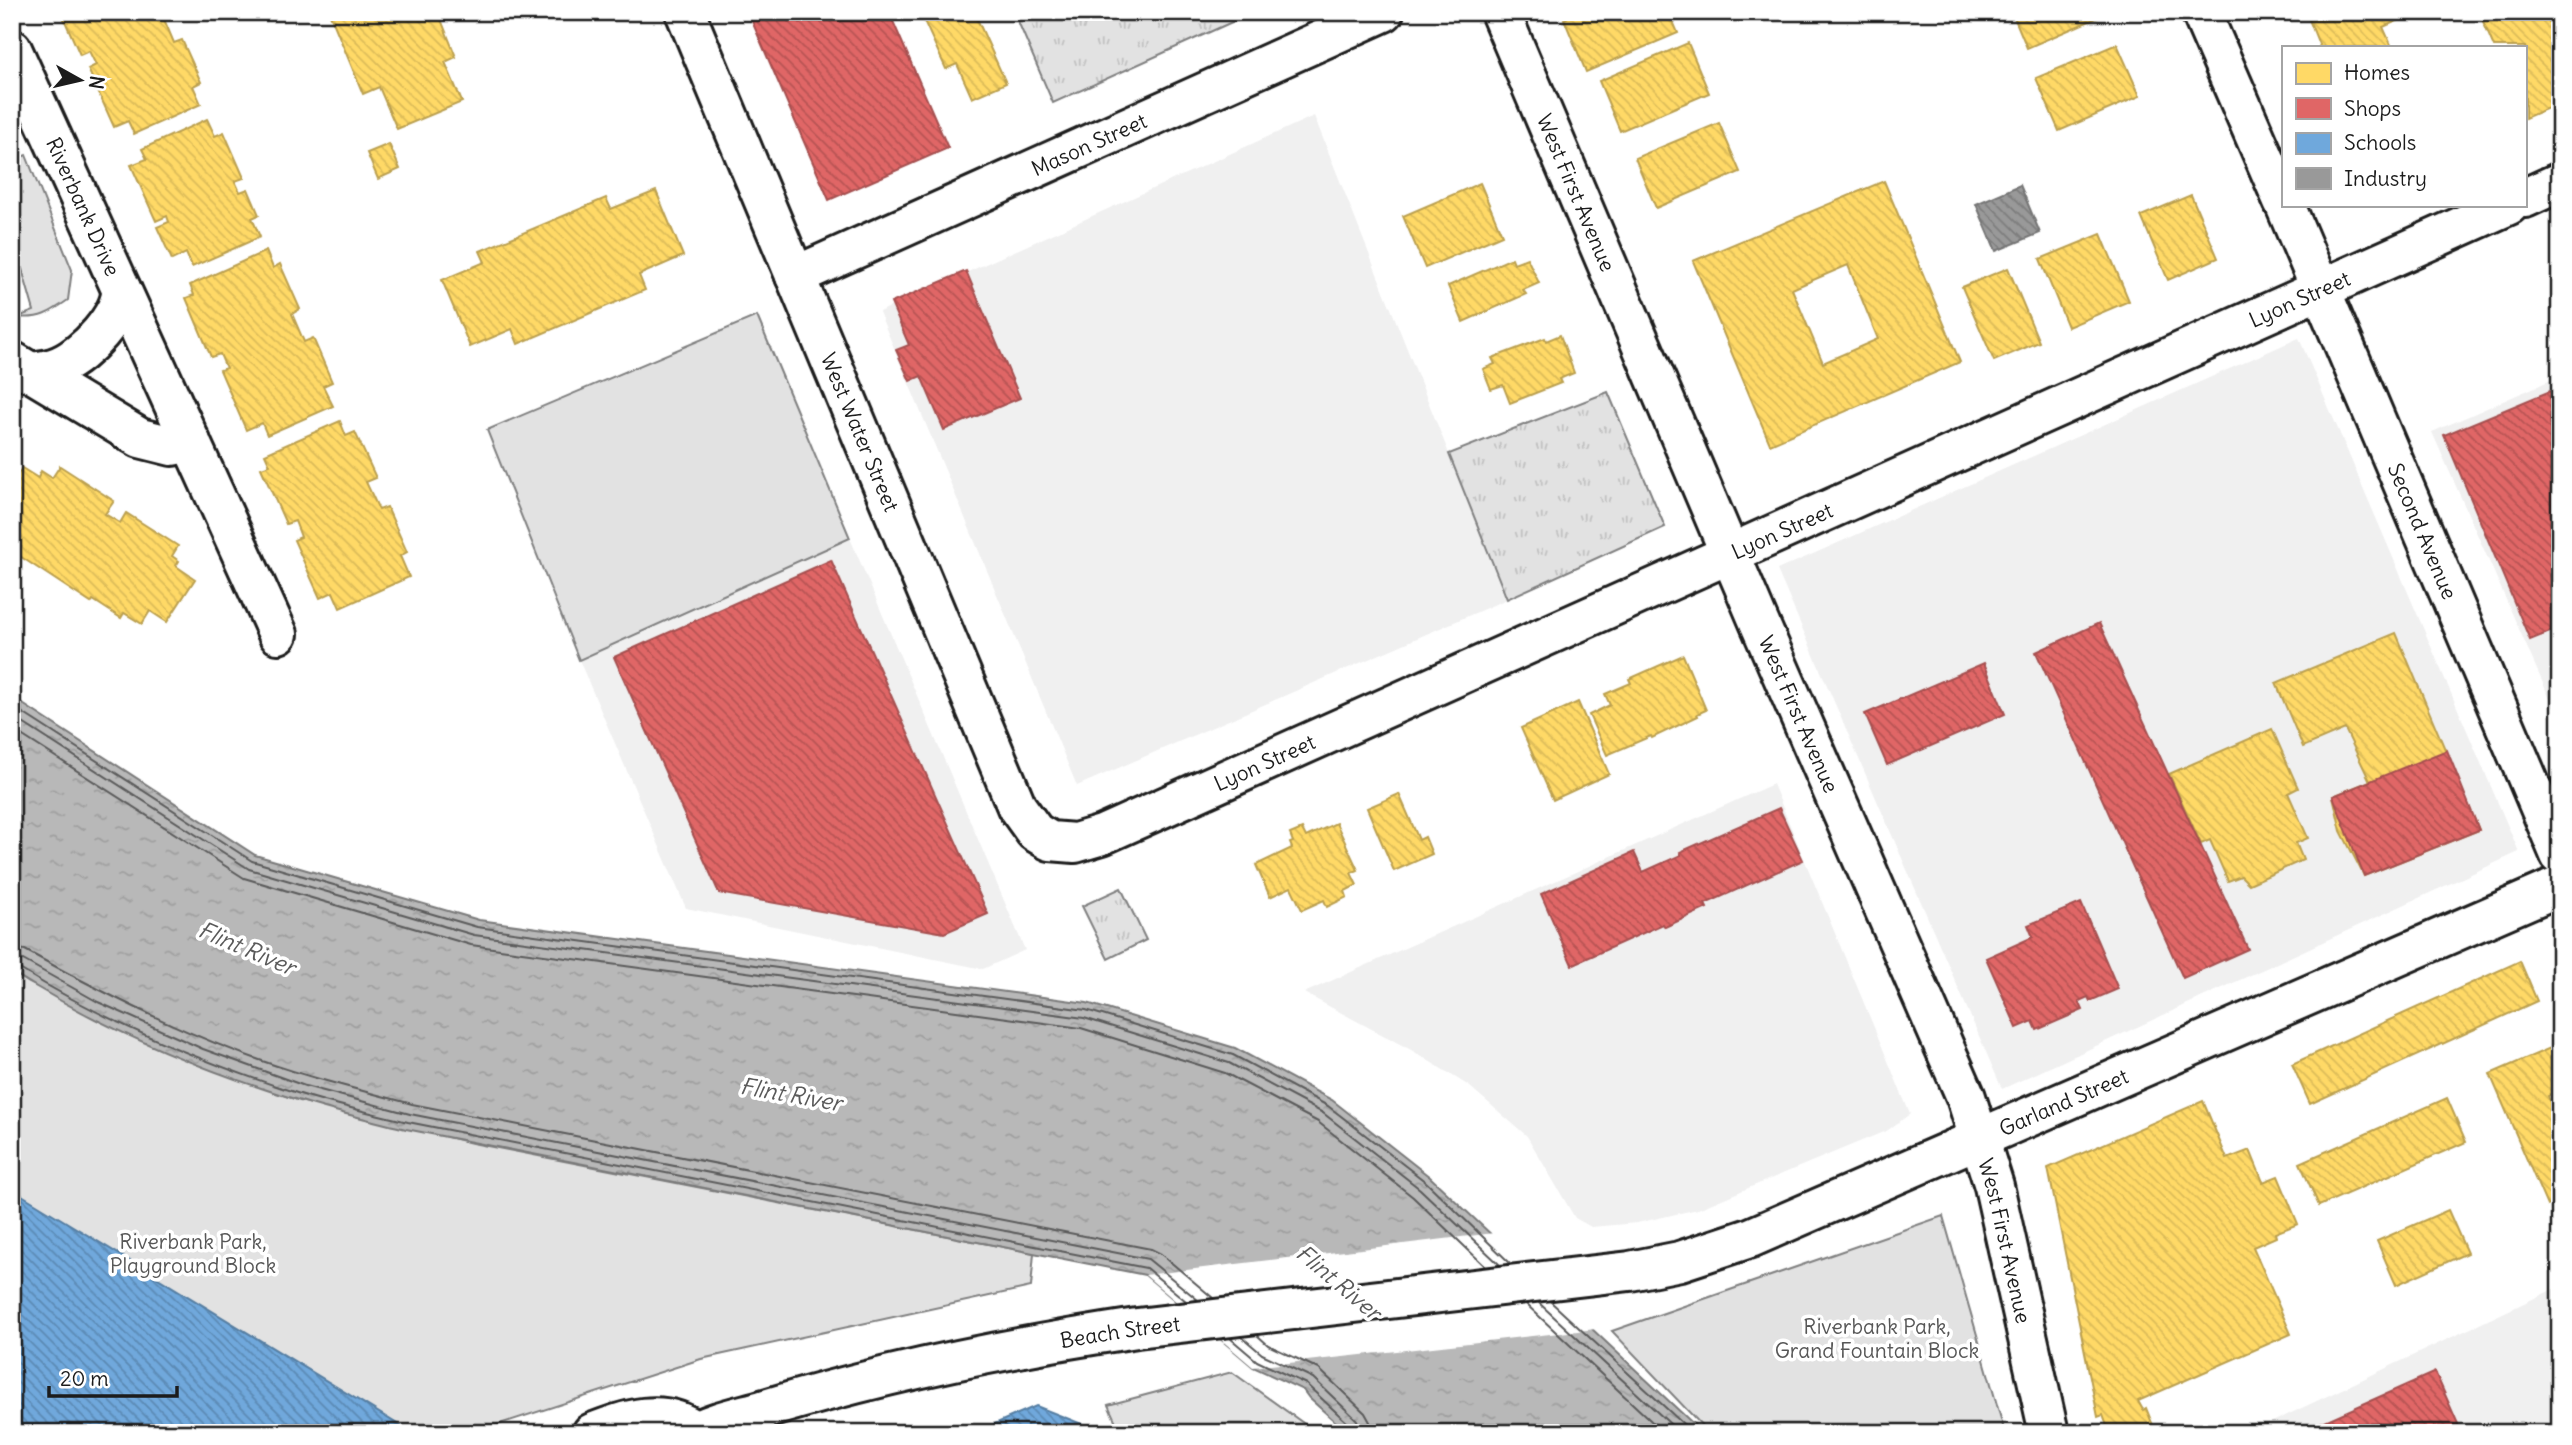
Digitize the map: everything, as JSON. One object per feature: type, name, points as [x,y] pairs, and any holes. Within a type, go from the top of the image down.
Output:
[{"type":"street","name":"West Water Street","points":[[685,12],[1017,807],[1035,832],[1050,841]]},
{"type":"street","name":"Mason Street","points":[[795,276],[1384,12]]},
{"type":"street","name":"West First Avenue","points":[[1500,12],[1966,1097],[1994,1185],[2049,1433]]},
{"type":"street","name":"Second Avenue","points":[[2201,12],[2282,198]]},
{"type":"street","name":"Riverbank Drive","points":[[12,49],[278,634]]},
{"type":"street","points":[[2526,198],[2560,182]]},
{"type":"street","name":"Second Avenue","points":[[2285,206],[2560,855]]},
{"type":"street","name":"Lyon Street","points":[[1050,841],[1075,843],[1102,835],[2507,206]]},
{"type":"street","name":"Riverbank Drive","points":[[20,367],[55,368],[76,355],[114,316],[121,303],[121,289]]},
{"type":"street","name":"Riverbank Drive","points":[[20,367],[140,438],[172,446],[191,442]]},
{"type":"street","name":"Garland Street","points":[[1555,1280],[1654,1267],[1717,1250],[2560,886]]},
{"type":"street","name":"Beach Street","points":[[592,1433],[646,1417],[670,1418],[687,1424],[695,1432],[870,1380],[1072,1338],[1555,1280]]},
{"type":"shaded area","points":[[1314,116],[1507,599],[1077,786],[879,312]]},
{"type":"shaded area","points":[[2299,338],[2519,852],[2002,1089],[1777,570]]},
{"type":"shaded area","points":[[2560,376],[2560,722],[2432,432]]},
{"type":"shaded area","points":[[850,538],[1025,950],[983,969],[686,908],[579,660]]},
{"type":"shaded area","points":[[1773,784],[1910,1114],[1888,1130],[1698,1209],[1637,1223],[1591,1227],[1575,1218],[1527,1136],[1469,1086],[1413,1051],[1304,993]]},
{"type":"shaded area","points":[[2560,1286],[2560,1433],[2249,1433]]},
{"type":"green space","points":[[1014,12],[1254,12],[1053,103]]},
{"type":"green space","points":[[26,155],[72,270],[68,300],[45,314],[26,318],[18,317],[34,311],[22,269],[12,271],[12,161]]},
{"type":"green space","points":[[757,316],[850,538],[579,660],[487,430]]},
{"type":"green space","points":[[1608,392],[1665,527],[1507,599],[1449,454]]},
{"type":"green space","points":[[1121,888],[1146,940],[1108,959],[1082,906]]},
{"type":"green space","name":"Riverbank Park, Playground Block","points":[[12,972],[29,983],[197,1064],[300,1101],[472,1143],[1034,1253],[1031,1287],[701,1359],[472,1433],[12,1433]]},
{"type":"green space","name":"Riverbank Park, Grand Fountain Block","points":[[1943,1216],[2005,1433],[1709,1433],[1612,1331]]},
{"type":"green space","points":[[1232,1372],[1317,1433],[1121,1433],[1108,1405]]},
{"type":"water","name":"Flint River","points":[[12,697],[255,855],[479,920],[1087,1003],[1235,1048],[1332,1100],[1430,1177],[1703,1433],[1348,1433],[1303,1390],[1253,1367],[1145,1275],[406,1129],[261,1088],[151,1045],[80,1011],[12,972]]},
{"type":"pier","points":[[1494,1233],[1596,1329],[1253,1367],[1145,1275]]},
{"type":"building: Homes","points":[[61,12],[161,12],[174,43],[182,40],[201,82],[193,86],[201,104],[134,134],[128,121],[114,127],[88,69],[96,65],[89,51],[80,55]]},
{"type":"building: Homes","points":[[329,12],[438,12],[456,57],[445,62],[462,102],[397,129],[379,87],[363,94]]},
{"type":"building: Homes","points":[[920,12],[974,12],[1006,83],[972,98],[957,64],[946,69]]},
{"type":"building: Homes","points":[[1579,12],[1669,12],[1678,33],[1586,72],[1564,19]]},
{"type":"building: Homes","points":[[2012,12],[2105,12],[2106,14],[2027,48]]},
{"type":"building: Homes","points":[[2306,12],[2418,12],[2383,27],[2392,46],[2320,46]]},
{"type":"building: Homes","points":[[2479,12],[2553,12],[2560,28],[2560,103],[2526,118],[2526,46],[2494,46]]},
{"type":"building: Homes","points":[[1688,43],[1709,93],[1620,131],[1599,81]]},
{"type":"building: Homes","points":[[2117,44],[2140,96],[2059,131],[2036,78]]},
{"type":"building: Homes","points":[[207,119],[215,136],[224,132],[244,178],[235,181],[240,192],[248,189],[259,215],[252,218],[260,237],[192,267],[186,253],[172,260],[157,227],[169,222],[167,216],[156,221],[131,165],[147,159],[142,149]]},
{"type":"building: Homes","points":[[1719,123],[1740,172],[1656,208],[1635,158]]},
{"type":"building: Homes","points":[[389,144],[400,169],[378,179],[367,153]]},
{"type":"building: Homes","points":[[1884,181],[1960,362],[1770,444],[1693,261]],"holes":[[[1848,265],[1878,339],[1823,363],[1792,289]]]},
{"type":"building: Homes","points":[[1480,183],[1502,235],[1425,268],[1403,216]]},
{"type":"building: Homes","points":[[656,191],[683,256],[639,275],[645,290],[518,344],[512,329],[470,347],[442,280],[485,262],[480,251],[606,198],[611,209]]},
{"type":"building: Homes","points":[[2191,195],[2218,258],[2168,280],[2141,216]]},
{"type":"building: Homes","points":[[2101,234],[2129,301],[2068,327],[2040,259]]},
{"type":"building: Homes","points":[[266,251],[273,268],[280,264],[300,309],[292,314],[304,342],[313,338],[332,382],[323,386],[333,406],[267,435],[262,423],[246,430],[220,370],[226,368],[220,354],[211,357],[186,298],[194,295],[190,285]]},
{"type":"building: Homes","points":[[1512,258],[1514,263],[1527,258],[1539,283],[1523,290],[1526,294],[1463,322],[1448,286]]},
{"type":"building: Homes","points":[[2008,268],[2039,342],[1994,361],[1962,287]]},
{"type":"building: Homes","points":[[1560,335],[1574,373],[1559,379],[1561,383],[1510,403],[1503,385],[1491,389],[1483,369],[1495,364],[1492,358]]},
{"type":"building: Homes","points":[[340,421],[346,436],[355,432],[376,478],[366,482],[379,510],[387,507],[407,552],[400,556],[409,577],[340,608],[333,592],[320,598],[294,540],[301,537],[295,521],[286,524],[261,468],[270,465],[265,454]]},
{"type":"building: Homes","points":[[60,466],[114,501],[105,514],[120,523],[126,513],[178,546],[172,556],[179,561],[176,566],[195,579],[167,622],[150,611],[142,624],[124,613],[121,618],[93,600],[91,603],[12,551],[12,483],[22,468],[38,478],[41,471],[52,478]]},
{"type":"building: Homes","points":[[2396,633],[2479,830],[2364,876],[2341,831],[2333,796],[2370,781],[2345,729],[2303,747],[2276,683]]},
{"type":"building: Homes","points":[[1683,655],[1706,710],[1652,738],[1651,736],[1607,755],[1589,715],[1610,705],[1605,694],[1631,683],[1629,679]]},
{"type":"building: Homes","points":[[1578,702],[1609,774],[1553,800],[1521,728]]},
{"type":"building: Homes","points":[[2272,729],[2298,788],[2288,793],[2308,838],[2296,843],[2303,860],[2249,884],[2241,876],[2228,881],[2210,840],[2201,844],[2169,774]]},
{"type":"building: Homes","points":[[1399,794],[1419,840],[1425,837],[1432,854],[1394,871],[1367,808]]},
{"type":"building: Homes","points":[[1336,823],[1358,870],[1351,873],[1357,885],[1345,891],[1347,897],[1327,907],[1324,900],[1302,910],[1291,887],[1270,897],[1256,865],[1292,848],[1290,834],[1302,829],[1306,837]]},
{"type":"building: Homes","points":[[2520,961],[2537,1001],[2310,1104],[2292,1064]]},
{"type":"building: Homes","points":[[2555,1046],[2560,1057],[2560,1091],[2548,1096],[2560,1124],[2560,1201],[2547,1206],[2490,1074]]},
{"type":"building: Homes","points":[[2447,1098],[2466,1142],[2319,1206],[2300,1163]]},
{"type":"building: Homes","points":[[2203,1101],[2227,1159],[2250,1150],[2263,1182],[2278,1176],[2298,1224],[2275,1233],[2276,1237],[2253,1247],[2291,1334],[2138,1401],[2143,1410],[2146,1408],[2156,1433],[2106,1433],[2104,1428],[2107,1426],[2103,1415],[2098,1417],[2048,1168]]},
{"type":"building: Homes","points":[[2448,1210],[2467,1253],[2396,1285],[2377,1241]]},
{"type":"building: Shops","points":[[748,12],[889,12],[948,148],[829,200]]},
{"type":"building: Shops","points":[[966,271],[1020,398],[944,430],[921,376],[910,381],[896,350],[909,345],[891,303]]},
{"type":"building: Shops","points":[[2560,387],[2560,628],[2530,640],[2444,435]]},
{"type":"building: Shops","points":[[831,560],[988,914],[944,933],[719,893],[614,657]]},
{"type":"building: Shops","points":[[2099,623],[2248,949],[2183,978],[2036,652]]},
{"type":"building: Shops","points":[[1984,663],[2005,714],[1887,765],[1865,714]]},
{"type":"building: Shops","points":[[2447,750],[2479,830],[2364,876],[2333,796]]},
{"type":"building: Shops","points":[[1779,808],[1803,860],[1705,904],[1707,908],[1665,927],[1663,924],[1572,965],[1541,894],[1634,852],[1643,872],[1681,855],[1680,852]]},
{"type":"building: Shops","points":[[2081,903],[2118,989],[2090,1001],[2088,997],[2079,1001],[2083,1010],[2037,1030],[2033,1021],[2017,1028],[1986,958],[2033,937],[2028,925]]},
{"type":"building: Shops","points":[[2435,1372],[2462,1433],[2298,1433]]},
{"type":"building: Schools","points":[[12,1189],[412,1433],[12,1433]]},
{"type":"building: Schools","points":[[1036,1406],[1092,1428],[1094,1433],[974,1433]]},
{"type":"building: Industry","points":[[2020,185],[2040,233],[1996,251],[1976,204]]}]
